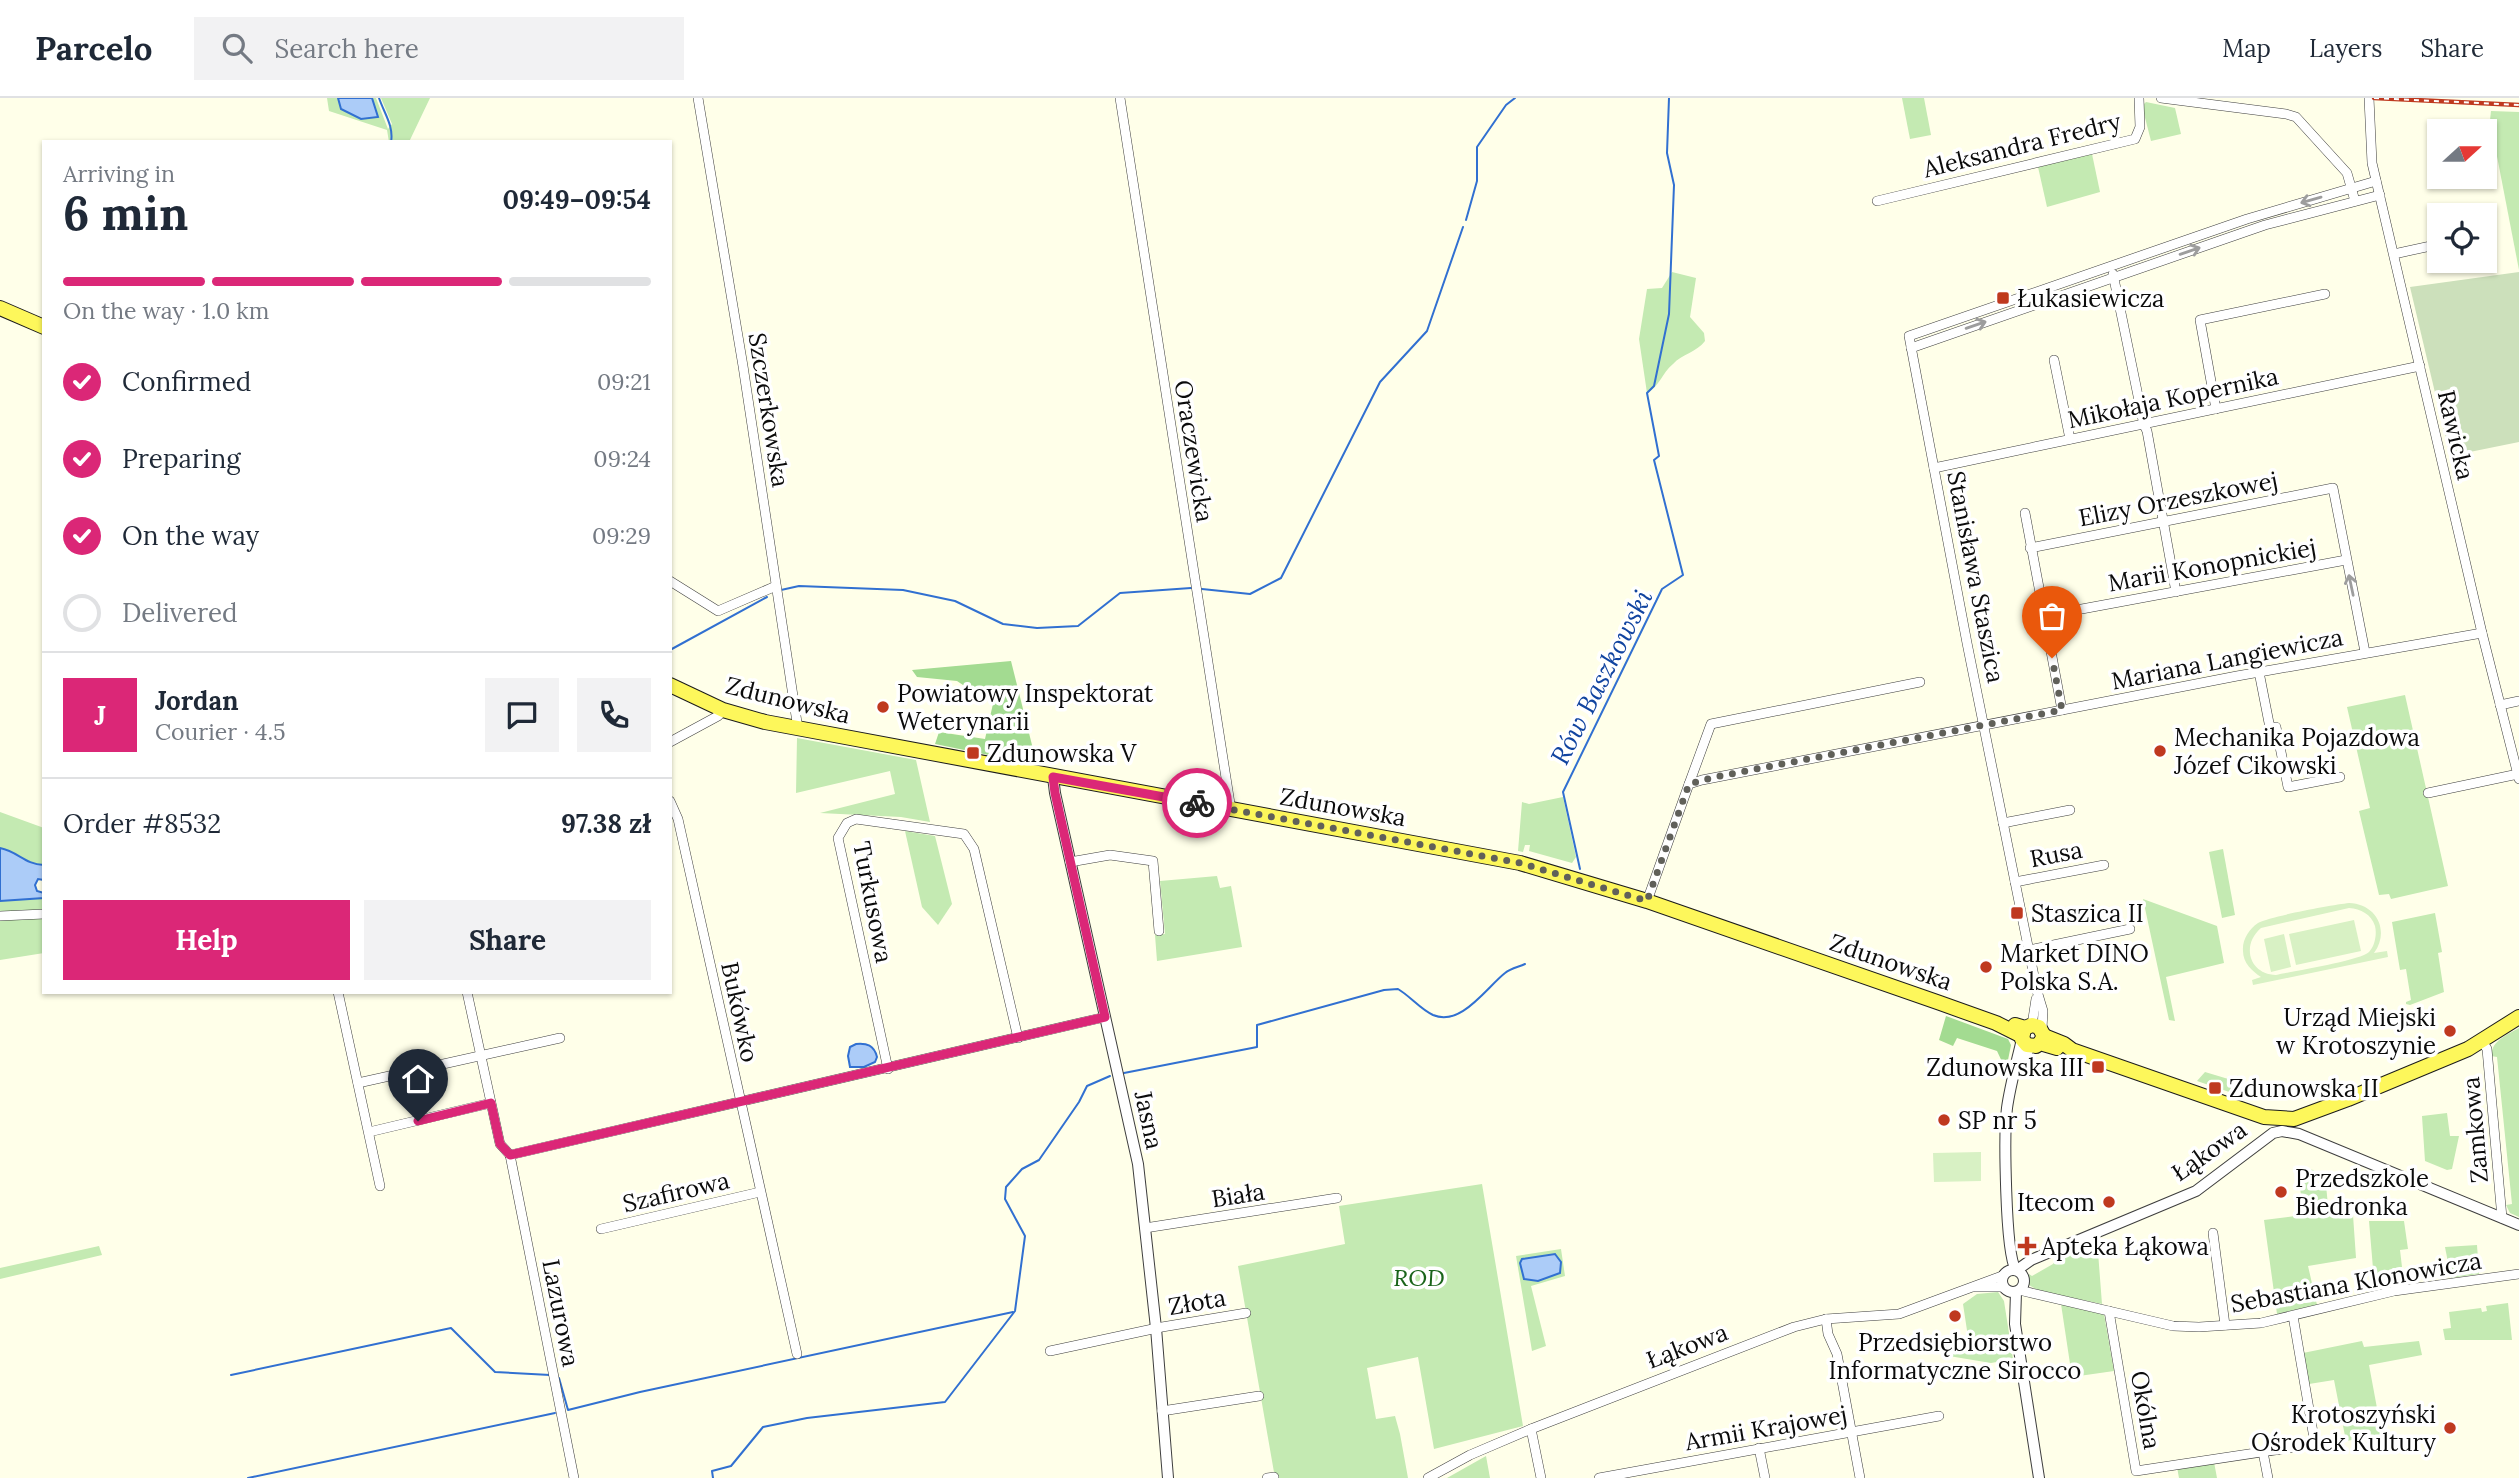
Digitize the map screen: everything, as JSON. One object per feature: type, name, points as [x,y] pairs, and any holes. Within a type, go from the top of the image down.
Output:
[{"type":"main road","points":[[0,308],[42,326]]},
{"type":"main road","name":"Zdunowska","points":[[672,686],[723,710],[797,729],[1520,863],[1647,901],[1996,1023],[2009,1023],[2032,1035],[2258,1115],[2276,1126]]},
{"type":"main road","points":[[2276,1126],[2447,1058],[2482,1041],[2519,1017]]},
{"type":"street","name":"Szczerkowska","points":[[698,98],[743,366],[797,729]]},
{"type":"street","name":"Oraczewicka","points":[[1120,98],[1231,810]]},
{"type":"street","name":"Aleksandra Fredry","points":[[1877,201],[2135,139],[2140,127],[2139,98]]},
{"type":"street","points":[[2161,98],[2296,117],[2347,173],[2355,201]]},
{"type":"street","name":"Rawicka","points":[[2369,98],[2370,147],[2376,181],[2518,777]]},
{"type":"street","points":[[2176,592],[2157,493],[2158,486],[2110,266],[2256,216],[2376,181]]},
{"type":"street","points":[[1911,348],[2260,227],[2380,195]]},
{"type":"street","points":[[2256,216],[2260,227]]},
{"type":"street","points":[[2394,254],[2427,247]]},
{"type":"street","name":"Stanisława Staszica","points":[[2039,1478],[2015,1324],[2008,1230],[2007,1114],[2015,1078],[2032,1035],[2037,990],[1909,336],[2110,266]]},
{"type":"street","points":[[2216,409],[2200,320],[2325,294]]},
{"type":"street","points":[[2054,360],[2070,439]]},
{"type":"street","name":"Mikołaja Kopernika","points":[[1934,468],[2420,366]]},
{"type":"street","name":"Elizy Orzeszkowej","points":[[2030,548],[2333,488],[2346,560]]},
{"type":"street","points":[[2025,513],[2062,710]]},
{"type":"street","points":[[2346,560],[2365,652]]},
{"type":"street","name":"Marii Konopnickiej","points":[[2044,616],[2346,560]]},
{"type":"street","points":[[672,582],[718,611],[776,586]]},
{"type":"street","name":"Mariana Langiewicza","points":[[1689,784],[2259,672],[2482,633]]},
{"type":"street","points":[[2259,672],[2270,728],[2276,727],[2288,787],[2340,777]]},
{"type":"street","points":[[1647,901],[1711,724],[1920,682]]},
{"type":"street","points":[[2500,705],[2519,701]]},
{"type":"street","points":[[672,741],[718,716],[723,710]]},
{"type":"street","name":"Jasna","points":[[1053,777],[1138,1164],[1156,1328],[1168,1478]]},
{"type":"street","points":[[2428,793],[2518,777]]},
{"type":"street","name":"Bukówko","points":[[672,805],[678,818],[797,1354]]},
{"type":"street","points":[[2003,823],[2070,810]]},
{"type":"street","name":"Turkusowa","points":[[888,1069],[838,838],[847,823],[856,819],[964,834],[974,849],[1018,1038]]},
{"type":"street","points":[[1070,862],[1110,855],[1153,861],[1159,931]]},
{"type":"street","name":"Rusa","points":[[2015,882],[2104,865]]},
{"type":"street","points":[[0,916],[42,914]]},
{"type":"street","points":[[2029,950],[2130,929]]},
{"type":"street","points":[[338,994],[380,1186]]},
{"type":"street","name":"Lazurowa","points":[[467,994],[500,1144],[510,1155],[573,1478]]},
{"type":"street","points":[[510,1155],[1105,1017]]},
{"type":"street","points":[[358,1083],[559,1038]]},
{"type":"street","name":"Zamkowa","points":[[2482,1041],[2487,1049],[2502,1217]]},
{"type":"street","points":[[369,1132],[491,1103]]},
{"type":"street","name":"Zdunowska","points":[[2276,1126],[2519,1225]]},
{"type":"street","name":"Łąkowa","points":[[1428,1478],[1470,1455],[1531,1429],[1782,1331],[1826,1319],[1899,1314],[1970,1287],[2013,1281],[2031,1260],[2196,1191],[2276,1126]]},
{"type":"street","name":"Szafirowa","points":[[601,1229],[760,1192]]},
{"type":"street","name":"Biała","points":[[1145,1228],[1336,1199]]},
{"type":"street","points":[[2213,1233],[2225,1325]]},
{"type":"street","name":"Sebastiana Klonowicza","points":[[2013,1281],[2034,1292],[2173,1326],[2244,1325],[2394,1291],[2519,1274]]},
{"type":"street","name":"Okólna","points":[[2109,1311],[2136,1471],[2315,1444],[2293,1316]]},
{"type":"street","name":"Złota","points":[[1049,1351],[1156,1328],[1246,1313]]},
{"type":"street","points":[[1826,1319],[1828,1334],[1837,1354],[1860,1478]]},
{"type":"street","points":[[1162,1411],[1259,1396]]},
{"type":"street","name":"Armii Krajowej","points":[[1600,1478],[1939,1416]]},
{"type":"street","points":[[1531,1429],[1541,1478]]},
{"type":"street","points":[[1759,1448],[1765,1478]]},
{"type":"street","points":[[2263,1452],[2268,1478]]},
{"type":"green space","points":[[327,98],[376,98],[388,129],[392,124],[381,98],[430,98],[410,140],[389,140],[387,130],[329,111]]},
{"type":"green space","points":[[1902,98],[1924,98],[1931,135],[1910,139]]},
{"type":"green space","points":[[2146,102],[2175,108],[2181,134],[2151,141],[2142,106]]},
{"type":"green space","points":[[2491,111],[2519,112],[2519,270],[2497,156],[2497,119],[2490,119]]},
{"type":"green space","points":[[2092,154],[2100,192],[2047,207],[2038,167]]},
{"type":"green space","points":[[1672,272],[1696,278],[1690,317],[1704,333],[1705,341],[1669,368],[1647,393],[1639,339],[1647,289],[1662,288]]},
{"type":"green space","points":[[2519,272],[2519,442],[2450,456],[2410,287]]},
{"type":"green space","points":[[1011,661],[1037,765],[935,744],[939,732],[985,739],[995,695],[978,689],[972,691],[957,681],[917,677],[912,670]]},
{"type":"green space","points":[[2405,695],[2448,886],[2391,899],[2389,894],[2379,895],[2359,811],[2370,808],[2347,707]]},
{"type":"green space","points":[[797,738],[916,760],[930,822],[901,817],[820,813],[895,794],[890,771],[796,793]]},
{"type":"green space","points":[[1563,797],[1576,857],[1572,863],[1529,851],[1530,845],[1525,845],[1523,852],[1518,851],[1522,802],[1529,804]]},
{"type":"green space","points":[[0,812],[42,827],[42,864],[0,848]]},
{"type":"green space","points":[[905,831],[935,836],[952,904],[938,925],[922,907]]},
{"type":"green space","points":[[2223,849],[2235,915],[2222,918],[2209,852]]},
{"type":"green space","points":[[1217,876],[1220,888],[1231,886],[1242,947],[1157,961],[1155,935],[1165,934],[1160,881]]},
{"type":"green space","points":[[42,898],[42,911],[0,911],[0,901]]},
{"type":"green space","points":[[2143,899],[2217,926],[2224,963],[2166,977],[2175,1021],[2169,1020]]},
{"type":"green space","points":[[2349,903],[2367,908],[2373,913],[2381,928],[2379,945],[2374,953],[2387,951],[2388,957],[2253,985],[2252,980],[2261,977],[2246,963],[2243,947],[2247,935],[2255,925],[2275,917]],"holes":[[[2349,908],[2368,915],[2375,926],[2375,940],[2369,952],[2340,962],[2276,975],[2259,970],[2254,964],[2251,958],[2251,942],[2261,928]]]},
{"type":"green space","points":[[2435,913],[2442,952],[2438,953],[2444,992],[2410,1005],[2406,1004],[2411,1000],[2406,969],[2400,970],[2392,922]]},
{"type":"green space","points":[[42,917],[42,953],[0,960],[0,919]]},
{"type":"green space","points":[[2354,920],[2361,951],[2296,965],[2289,934]]},
{"type":"green space","points":[[2284,934],[2291,967],[2271,972],[2264,939]]},
{"type":"green space","points":[[1946,1016],[2008,1039],[2011,1045],[2005,1068],[1997,1051],[1957,1038],[1953,1046],[1939,1040]]},
{"type":"green space","points":[[2519,1028],[2519,1217],[2510,1213],[2506,1205],[2512,1204],[2497,1057],[2491,1056],[2497,1042]]},
{"type":"green space","points":[[2205,1072],[2235,1081],[2238,1075],[2239,1081],[2242,1081],[2244,1097],[2197,1081]]},
{"type":"green space","points":[[2447,1113],[2450,1136],[2459,1136],[2452,1169],[2447,1170],[2425,1161],[2422,1116]]},
{"type":"green space","points":[[1981,1152],[1981,1181],[1934,1182],[1933,1153]]},
{"type":"green space","points":[[2298,1168],[2314,1170],[2314,1185],[2326,1185],[2329,1216],[2353,1215],[2356,1258],[2308,1266],[2317,1305],[2277,1314],[2264,1220],[2303,1215]]},
{"type":"green space","name":"ROD","points":[[1482,1184],[1523,1426],[1434,1449],[1418,1357],[1367,1368],[1376,1419],[1395,1416],[1408,1478],[1275,1478],[1238,1266],[1345,1244],[1339,1206]]},
{"type":"green space","points":[[2369,1221],[2404,1221],[2408,1249],[2400,1250],[2402,1267],[2393,1269],[2396,1287],[2375,1292]]},
{"type":"green space","points":[[2097,1239],[2102,1304],[2039,1291],[2029,1285],[2029,1274],[2032,1276],[2053,1264],[2061,1254]]},
{"type":"green space","points":[[2477,1245],[2479,1274],[2451,1278],[2445,1247]]},
{"type":"green space","points":[[99,1246],[102,1255],[0,1279],[0,1268]]},
{"type":"green space","points":[[1561,1249],[1565,1276],[1531,1286],[1546,1346],[1532,1351],[1516,1256]]},
{"type":"green space","points":[[1998,1292],[2004,1301],[2013,1359],[1991,1363],[1943,1355],[1941,1342],[1968,1337],[1963,1304],[1977,1294]]},
{"type":"green space","points":[[2508,1303],[2512,1340],[2445,1340],[2443,1329],[2451,1328],[2449,1312],[2481,1308],[2482,1312],[2487,1311],[2486,1306]]},
{"type":"green space","points":[[2061,1304],[2104,1314],[2114,1371],[2072,1377]]},
{"type":"green space","points":[[2362,1341],[2364,1347],[2419,1341],[2422,1355],[2369,1365],[2382,1435],[2346,1441],[2334,1380],[2309,1384],[2303,1353]]},
{"type":"green space","points":[[1486,1456],[1490,1478],[1447,1478]]},
{"type":"green space","points":[[2214,1462],[2217,1478],[2179,1478],[2177,1467]]},
{"type":"water","points":[[338,98],[372,98],[378,117],[361,119],[341,109]]},
{"type":"water","points":[[0,848],[42,865],[42,880],[38,879],[35,885],[37,891],[42,892],[42,898],[0,901]]},
{"type":"water","points":[[856,1044],[872,1047],[877,1057],[875,1062],[864,1067],[850,1067],[850,1047]]},
{"type":"water","points":[[1555,1254],[1561,1262],[1560,1273],[1538,1281],[1524,1279],[1520,1263],[1522,1259]]},
{"type":"waterway","name":"Rów Baszkowski","points":[[379,98],[390,125],[391,140]]},
{"type":"waterway","points":[[1466,220],[1477,181],[1477,147],[1506,105],[1515,98]]},
{"type":"waterway","name":"Rów Baszkowski","points":[[1580,869],[1563,792],[1662,589],[1683,575],[1654,460],[1659,456],[1647,393],[1654,386],[1669,314],[1674,185],[1667,153],[1669,98]]},
{"type":"waterway","points":[[1202,589],[1250,594],[1281,578],[1380,382],[1427,331],[1463,227]]},
{"type":"waterway","points":[[781,590],[799,586],[903,590],[955,601],[1003,624],[1037,628],[1078,626],[1120,593],[1191,588]]},
{"type":"waterway","points":[[672,649],[767,597]]},
{"type":"waterway","name":"Rów Baszkowski","points":[[1124,1073],[1257,1047],[1257,1025],[1384,990],[1398,989],[1433,1015],[1453,1016],[1472,1004],[1507,971],[1525,964]]},
{"type":"waterway","name":"Rów Baszkowski","points":[[713,1478],[712,1471],[731,1466],[763,1427],[807,1418],[945,1402],[1015,1311],[1025,1236],[1005,1199],[1006,1187],[1022,1169],[1039,1160],[1087,1086],[1110,1076]]},
{"type":"waterway","points":[[559,1378],[568,1410],[1013,1312]]},
{"type":"waterway","points":[[231,1375],[451,1328],[495,1372],[550,1375]]},
{"type":"waterway","points":[[248,1478],[555,1413]]},
{"type":"railway","points":[[2374,98],[2519,105]]},
{"type":"way so far","points":[[1197,803],[1520,863],[1647,901],[1689,784],[2062,710],[2052,658]]},
{"type":"place","name":"Łukasiewicza","points":[[2003,298]]},
{"type":"place","name":"Powiatowy Inspektorat Weterynarii","points":[[883,707]]},
{"type":"place","name":"Mechanika Pojazdowa Józef Cikowski","points":[[2160,751]]},
{"type":"place","name":"Zdunowska V","points":[[973,753]]},
{"type":"place","name":"Staszica II","points":[[2017,913]]},
{"type":"place","name":"Market DINO Polska S.A.","points":[[1986,967]]},
{"type":"place","name":"Urząd Miejski w Krotoszynie","points":[[2450,1031]]},
{"type":"place","name":"Zdunowska III","points":[[2098,1067]]},
{"type":"place","name":"Zdunowska II","points":[[2215,1088]]},
{"type":"place","name":"SP nr 5","points":[[1944,1120]]},
{"type":"place","name":"Przedszkole Biedronka","points":[[2281,1192]]},
{"type":"place","name":"Itecom","points":[[2109,1202]]},
{"type":"place","name":"Apteka Łąkowa","points":[[2027,1246]]},
{"type":"place","name":"Przedsiębiorstwo Informatyczne Sirocco","points":[[1955,1316]]},
{"type":"place","name":"Krotoszyński Ośrodek Kultury","points":[[2450,1428]]},
{"type":"route","points":[[418,1121],[491,1103],[500,1144],[510,1155],[1105,1017],[1053,777],[1197,803]]}]
